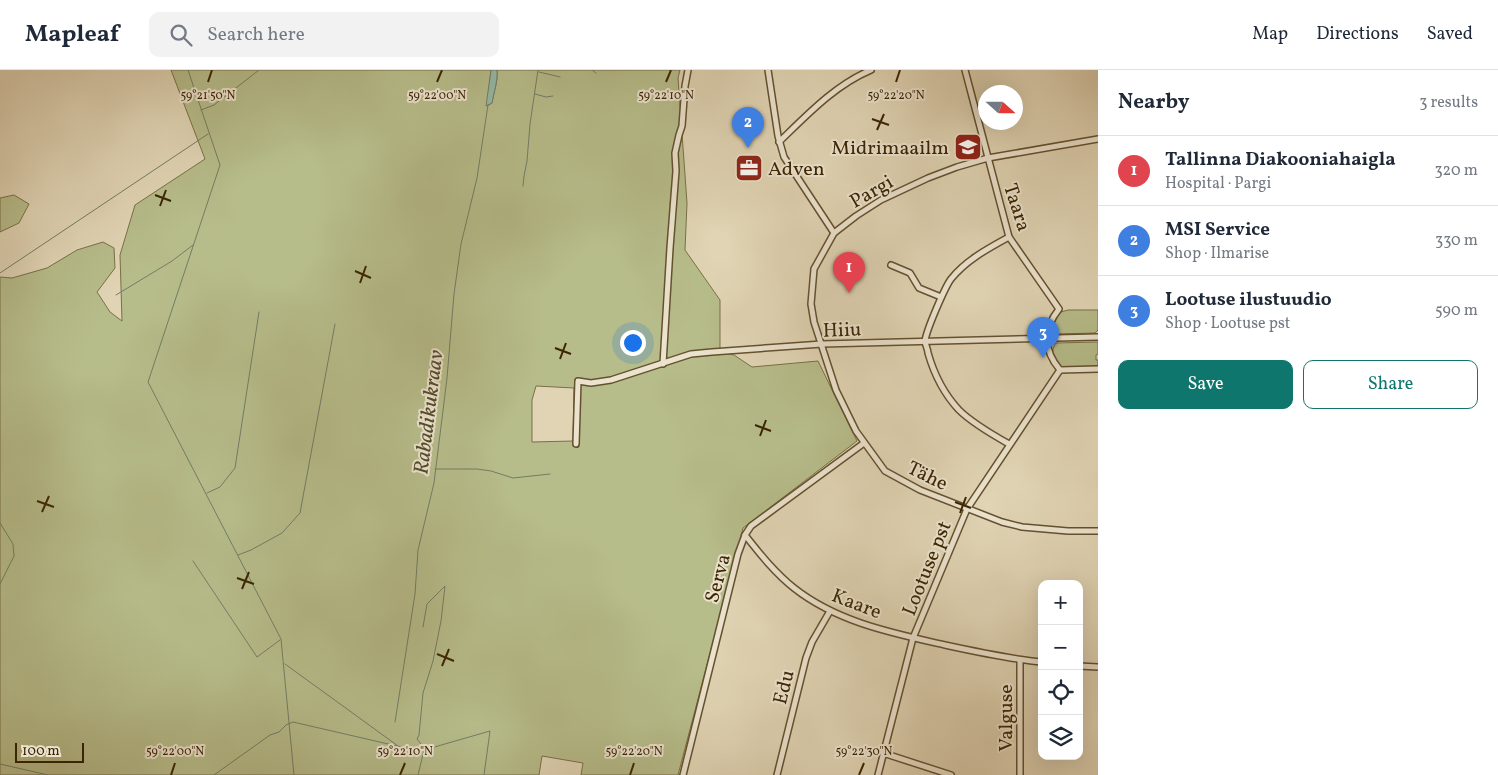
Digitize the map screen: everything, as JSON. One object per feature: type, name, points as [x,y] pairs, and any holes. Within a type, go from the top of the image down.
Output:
[{"type":"street","points":[[664,364],[676,171],[675,152],[682,126],[688,70]]},
{"type":"street","points":[[768,70],[779,142],[784,156],[834,233]]},
{"type":"street","points":[[854,70],[856,76]]},
{"type":"street","points":[[779,142],[808,113],[830,95],[856,76],[872,70]]},
{"type":"street","name":"Taara","points":[[965,70],[1009,237],[1059,309],[1049,326],[1047,339]]},
{"type":"street","name":"Pargi","points":[[822,344],[814,322],[811,304],[814,269],[834,233],[856,216],[900,191],[956,167],[988,158],[1098,139]]},
{"type":"street","points":[[1009,237],[985,250],[966,264],[950,280],[941,297],[925,342],[932,365],[942,387],[959,410],[1009,444]]},
{"type":"street","points":[[891,265],[910,273],[919,288],[941,297]]},
{"type":"street","name":"Hiiu","points":[[577,393],[578,381],[591,383],[611,380],[691,354],[822,344],[1098,337]]},
{"type":"street","points":[[1047,339],[1050,355],[1060,370],[1098,368]]},
{"type":"street","name":"Tähe","points":[[822,344],[836,390],[856,432],[885,471],[920,490],[1002,522],[1022,527],[1098,532]]},
{"type":"street","name":"Lootuse pst","points":[[878,775],[913,638],[966,509],[1060,370]]},
{"type":"street","name":"Hiiu","points":[[577,393],[591,383]]},
{"type":"street","points":[[576,444],[577,393]]},
{"type":"street","name":"Serva","points":[[683,775],[738,554],[745,535],[751,526],[864,443]]},
{"type":"street","name":"Kaare","points":[[745,535],[768,564],[794,588],[830,611],[858,622],[913,638],[1020,660],[1038,662]]},
{"type":"street","name":"Edu","points":[[776,775],[806,658],[812,642],[830,611]]},
{"type":"street","name":"Valguse","points":[[1020,660],[1020,775]]},
{"type":"street","points":[[1083,666],[1098,668]]},
{"type":"street","points":[[883,753],[951,775]]},
{"type":"street","points":[[927,768],[927,775]]},
{"type":"shaded area","points":[[171,70],[491,70],[487,106],[492,103],[497,70],[680,70],[678,78],[687,203],[685,250],[720,300],[720,349],[724,353],[734,355],[752,367],[818,361],[857,441],[743,528],[678,775],[581,775],[583,763],[542,756],[539,775],[0,775],[0,277],[12,278],[47,268],[77,250],[103,242],[114,248],[115,268],[97,292],[110,312],[122,321],[120,255],[135,205],[205,159]],"holes":[[[536,386],[574,388],[573,441],[532,442],[532,400]]]},
{"type":"shaded area","points":[[491,70],[497,70],[496,82],[492,103],[486,106]]},
{"type":"shaded area","points":[[14,195],[29,204],[19,223],[0,232],[0,198]]},
{"type":"shaded area","points":[[1068,310],[1098,310],[1098,330],[1095,333],[1053,334],[1053,325],[1057,317],[1061,312]]},
{"type":"shaded area","points":[[1098,342],[1096,360],[1098,360],[1098,366],[1061,367],[1053,353],[1056,343]]},
{"type":"waterway","points":[[188,70],[220,165],[148,382],[281,639],[294,775]]},
{"type":"waterway","points":[[201,110],[214,105],[259,70]]},
{"type":"waterway","points":[[523,186],[538,70]]},
{"type":"waterway","points":[[592,70],[596,73]]},
{"type":"waterway","points":[[539,72],[560,77]]},
{"type":"waterway","points":[[535,94],[546,97],[553,96]]},
{"type":"waterway","name":"Rabadikukraav","points":[[395,722],[415,594],[418,550],[434,483],[461,244],[477,178],[488,105]]},
{"type":"waterway","points":[[0,273],[208,134]]},
{"type":"waterway","points":[[116,295],[172,261],[193,245]]},
{"type":"waterway","points":[[207,493],[220,487],[235,468],[259,312]]},
{"type":"waterway","points":[[238,555],[282,533],[300,513],[335,324]]},
{"type":"waterway","points":[[435,469],[477,469],[513,478],[550,474]]},
{"type":"waterway","points":[[0,523],[13,544],[14,556],[0,584]]},
{"type":"waterway","points":[[193,561],[257,657],[280,640]]},
{"type":"waterway","points":[[421,744],[417,739],[423,693],[433,661],[441,621],[445,586],[427,604],[423,627]]},
{"type":"waterway","points":[[285,664],[398,746]]},
{"type":"waterway","points":[[214,775],[270,735],[279,732],[286,725],[293,722],[410,749],[410,753],[415,755]]},
{"type":"waterway","points":[[418,775],[424,750],[490,731],[484,775]]},
{"type":"waterway","points":[[0,764],[48,775]]},
{"type":"place","name":"Midrimaailm","points":[[968,147]]},
{"type":"place","name":"MSI Service","points":[[748,148]]},
{"type":"place","name":"Adven","points":[[749,168]]},
{"type":"place","name":"Tallinna Diakooniahaigla","points":[[849,293]]},
{"type":"place","name":"Lootuse ilustuudio","points":[[1043,358]]}]
